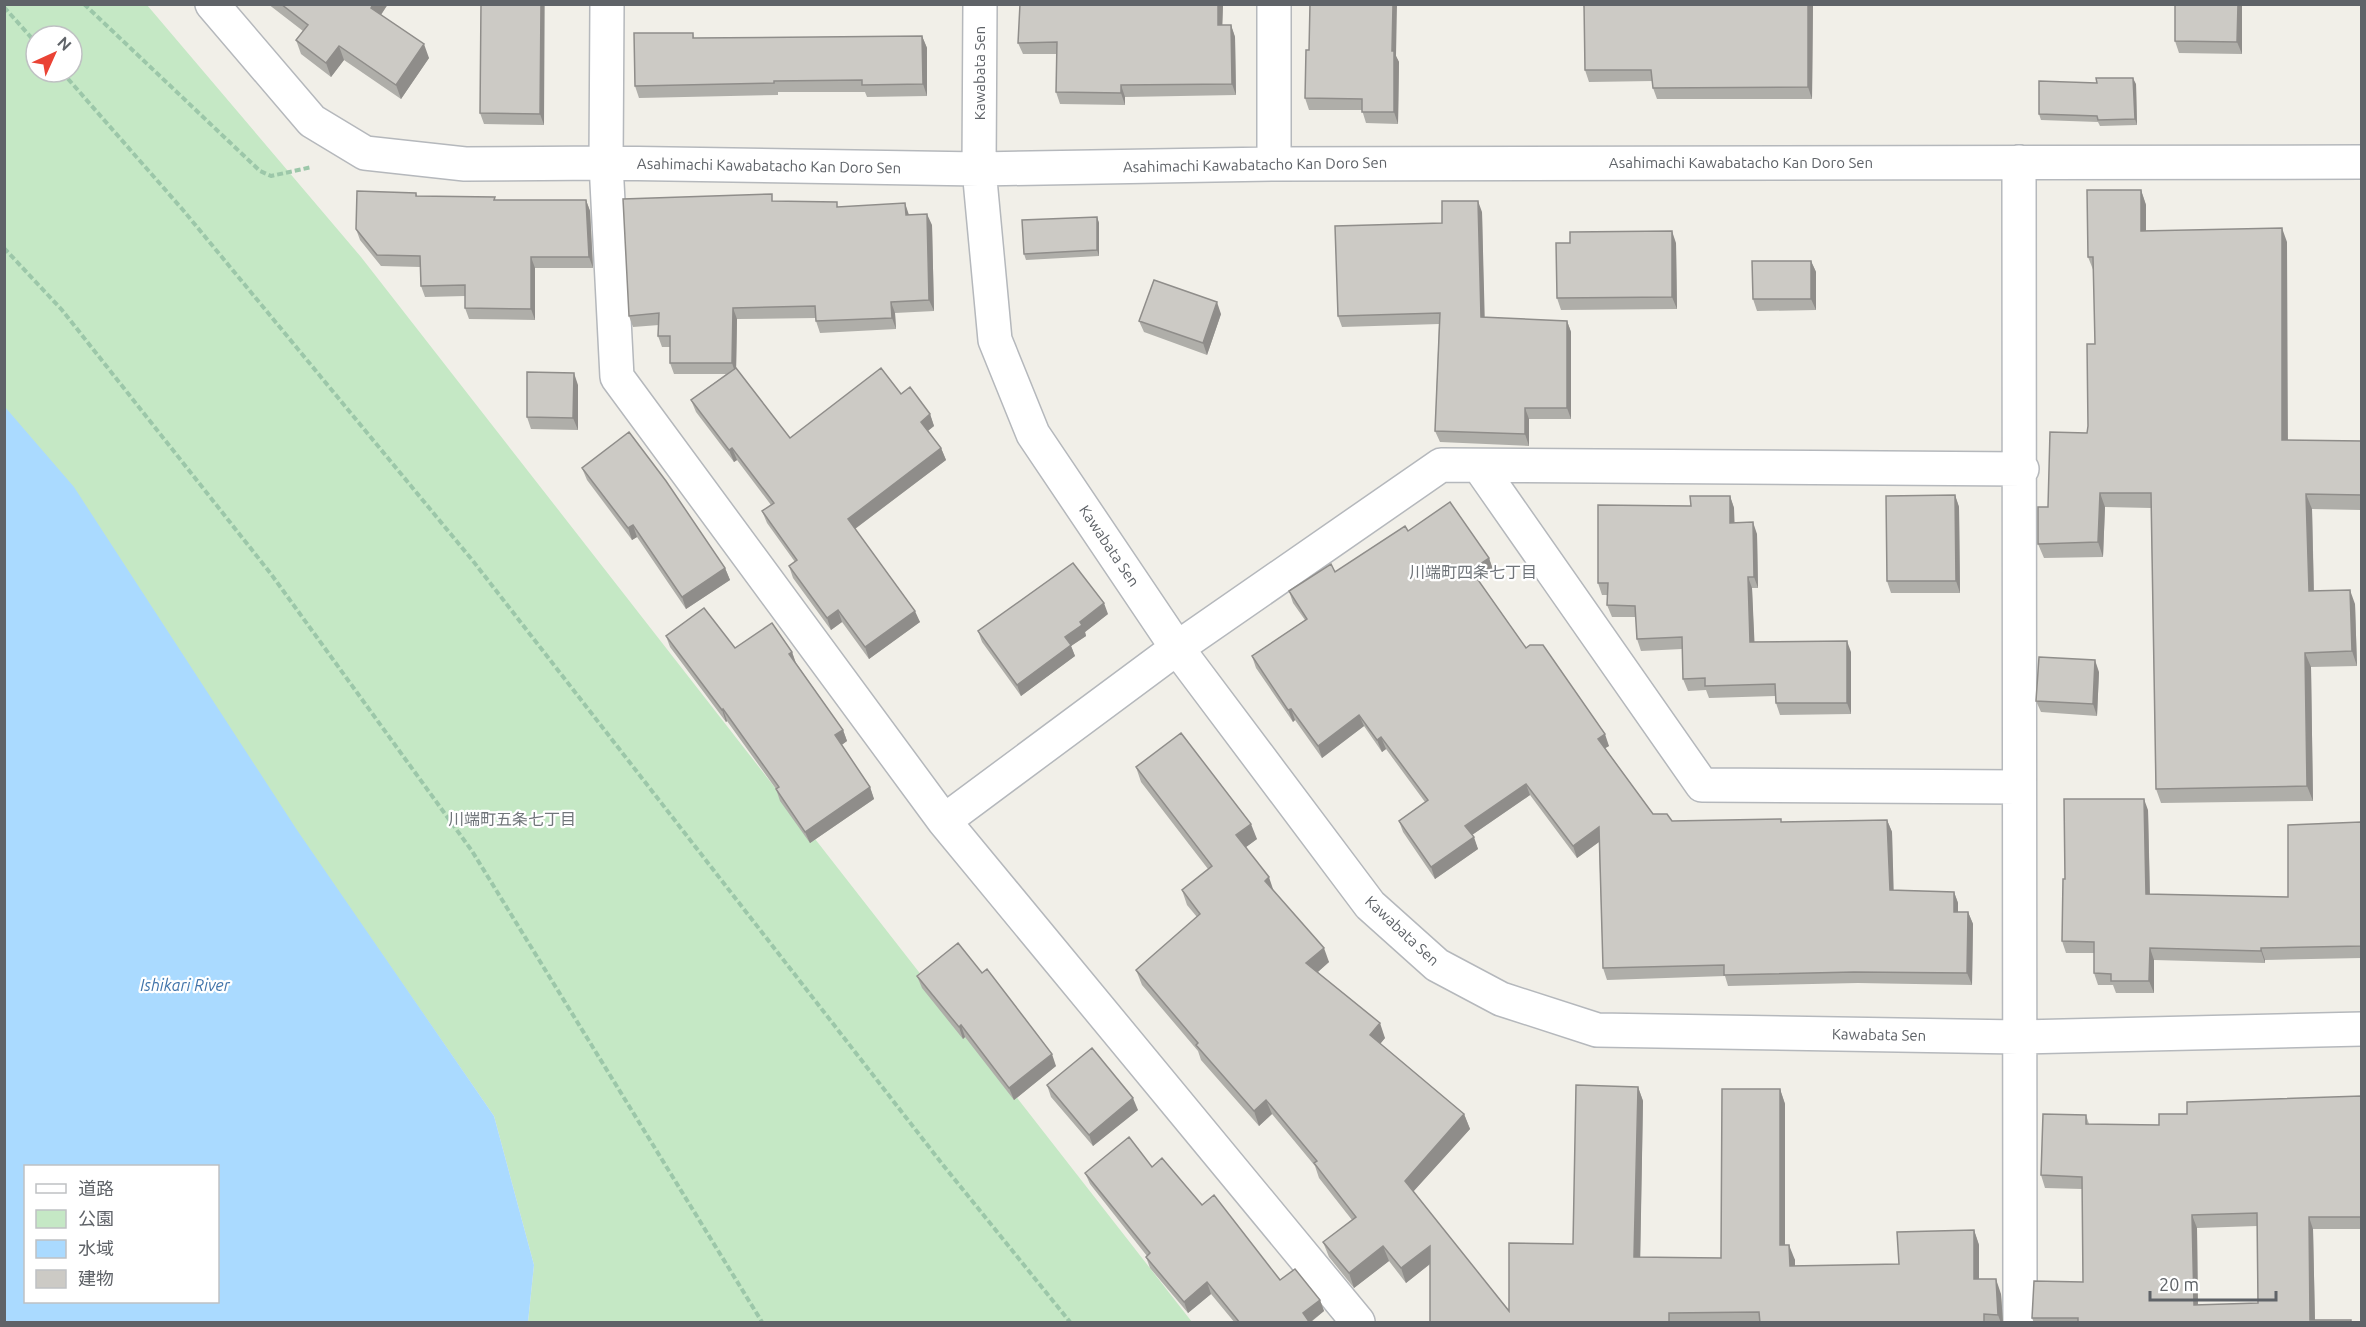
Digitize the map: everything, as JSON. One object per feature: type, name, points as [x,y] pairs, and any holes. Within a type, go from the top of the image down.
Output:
[{"type":"street","name":"Asahimachi Kawabatacho Kan Doro Sen","points":[[212,4],[312,121],[365,153],[465,164],[606,163],[979,169],[1274,164],[2361,162]]},
{"type":"street","points":[[606,4],[606,163],[616,377],[944,821],[1358,1323]]},
{"type":"street","name":"Kawabata Sen","points":[[980,4],[979,169],[995,340],[1033,434],[1177,648],[1370,905],[1437,965],[1501,999],[1597,1030],[2018,1037],[2361,1029]]},
{"type":"street","points":[[1274,4],[1274,164]]},
{"type":"street","points":[[2019,162],[2022,469],[2018,787],[2020,1323]]},
{"type":"street","points":[[944,821],[1177,648],[1441,465],[2022,469]]},
{"type":"street","points":[[1479,466],[1702,785],[2018,787]]},
{"type":"path","points":[[84,4],[260,171],[271,176],[282,175],[365,153]]},
{"type":"path","points":[[4,7],[24,30]]},
{"type":"path","points":[[73,84],[183,210],[473,561],[943,1165],[1070,1323]]},
{"type":"path","points":[[4,248],[62,310],[271,574],[472,851],[762,1323]]},
{"type":"green space","points":[[4,5],[147,5],[361,257],[1192,1322],[528,1322],[534,1265],[494,1116],[5,410]]},
{"type":"water","name":"Ishikari River","points":[[5,407],[74,487],[297,830],[494,1116],[534,1265],[528,1322],[5,1322]]},
{"type":"building","points":[[281,4],[373,4],[371,8],[424,44],[396,85],[339,46],[326,63],[296,40],[308,25]]},
{"type":"building","points":[[481,4],[541,4],[540,114],[480,113]]},
{"type":"building","points":[[1020,4],[1218,4],[1218,25],[1231,25],[1232,84],[1121,85],[1121,93],[1056,92],[1057,42],[1018,43]]},
{"type":"building","points":[[1310,4],[1393,4],[1394,112],[1362,112],[1362,99],[1305,98]]},
{"type":"building","points":[[1584,4],[1808,4],[1808,87],[1653,88],[1651,70],[1585,70]]},
{"type":"building","points":[[2175,4],[2238,4],[2237,42],[2175,41]]},
{"type":"building","points":[[634,33],[693,33],[693,38],[922,36],[923,84],[862,85],[862,80],[635,86]]},
{"type":"building","points":[[2096,78],[2133,78],[2135,119],[2098,120],[2097,116],[2039,114],[2039,81],[2097,83]]},
{"type":"building","points":[[2087,190],[2141,190],[2141,231],[2282,228],[2282,440],[2361,441],[2361,495],[2306,494],[2309,591],[2350,590],[2352,651],[2305,653],[2307,786],[2156,789],[2151,493],[2100,493],[2098,542],[2038,544],[2038,507],[2048,507],[2050,432],[2087,433],[2088,426],[2087,344],[2095,344],[2093,257],[2088,257]]},
{"type":"building","points":[[357,191],[416,193],[416,196],[495,197],[494,200],[586,200],[589,257],[531,257],[531,309],[465,308],[465,285],[421,286],[420,256],[377,255],[356,229]]},
{"type":"building","points":[[772,194],[772,201],[837,202],[837,207],[905,203],[906,215],[927,214],[929,300],[891,302],[892,318],[816,321],[815,306],[733,308],[732,363],[670,363],[670,336],[658,336],[659,313],[629,316],[623,199]]},
{"type":"building","points":[[1442,201],[1478,201],[1481,317],[1567,321],[1567,408],[1525,408],[1525,434],[1435,431],[1440,313],[1338,316],[1335,226],[1442,223]]},
{"type":"building","points":[[1097,217],[1097,250],[1024,254],[1022,220]]},
{"type":"building","points":[[1672,231],[1672,297],[1557,298],[1556,243],[1570,243],[1570,232]]},
{"type":"building","points":[[1752,261],[1811,261],[1811,299],[1753,299]]},
{"type":"building","points":[[1154,280],[1217,302],[1203,343],[1139,321]]},
{"type":"building","points":[[736,368],[790,438],[881,368],[901,394],[910,387],[930,414],[921,422],[941,448],[848,519],[915,611],[865,647],[838,610],[827,618],[789,566],[797,560],[762,511],[774,503],[732,448],[729,450],[691,400]]},
{"type":"building","points":[[527,372],[574,373],[573,418],[527,417]]},
{"type":"building","points":[[629,432],[666,481],[725,568],[682,597],[633,525],[628,528],[582,468]]},
{"type":"building","points":[[1955,495],[1956,581],[1887,581],[1886,496]]},
{"type":"building","points":[[1690,496],[1730,496],[1730,523],[1753,522],[1754,577],[1748,577],[1750,642],[1847,641],[1847,703],[1776,703],[1775,684],[1705,686],[1705,678],[1683,679],[1682,637],[1637,639],[1635,606],[1607,605],[1608,583],[1598,583],[1598,505],[1691,506]]},
{"type":"building","points":[[1450,502],[1489,558],[1471,570],[1526,648],[1530,645],[1543,645],[1605,734],[1598,739],[1653,814],[1667,814],[1672,821],[1887,820],[1890,890],[1954,892],[1954,912],[1968,912],[1967,973],[1854,972],[1724,975],[1724,965],[1603,968],[1599,827],[1573,846],[1526,784],[1465,826],[1474,837],[1431,867],[1399,821],[1428,800],[1381,737],[1377,740],[1359,715],[1318,746],[1291,709],[1288,710],[1252,656],[1307,619],[1289,591],[1331,564],[1335,572],[1405,526],[1408,531]]},
{"type":"building","points":[[1073,563],[1104,603],[1080,622],[1082,625],[1065,637],[1071,645],[1017,685],[978,631]]},
{"type":"building","points":[[704,608],[735,648],[772,623],[792,652],[789,654],[843,730],[835,735],[870,787],[805,832],[776,789],[779,787],[723,709],[666,636]]},
{"type":"building","points":[[2039,657],[2095,660],[2093,704],[2036,701]]},
{"type":"building","points":[[1181,733],[1251,824],[1236,835],[1269,877],[1265,881],[1324,948],[1306,963],[1380,1023],[1370,1035],[1464,1114],[1405,1181],[1509,1311],[1509,1243],[1573,1244],[1576,1085],[1638,1087],[1634,1257],[1721,1258],[1722,1089],[1780,1089],[1780,1245],[1789,1245],[1790,1266],[1899,1264],[1897,1232],[1974,1230],[1974,1279],[1996,1279],[1998,1315],[1984,1314],[1984,1323],[1760,1323],[1759,1312],[1669,1313],[1669,1323],[1430,1323],[1430,1246],[1401,1268],[1383,1246],[1349,1273],[1323,1242],[1356,1217],[1314,1163],[1317,1161],[1266,1100],[1254,1111],[1196,1045],[1198,1043],[1136,970],[1200,914],[1182,890],[1212,866],[1136,767]]},
{"type":"building","points":[[2064,799],[2144,799],[2146,894],[2288,897],[2288,825],[2361,822],[2361,946],[2261,948],[2261,951],[2150,948],[2149,981],[2111,981],[2111,974],[2094,973],[2094,942],[2062,941],[2063,879],[2065,879]]},
{"type":"building","points":[[958,943],[982,973],[987,969],[1052,1054],[1009,1088],[961,1025],[959,1027],[917,976]]},
{"type":"building","points":[[1092,1048],[1133,1098],[1089,1135],[1047,1085]]},
{"type":"building","points":[[2361,1096],[2361,1217],[2309,1217],[2310,1320],[2351,1320],[2351,1323],[2078,1323],[2078,1318],[2032,1318],[2034,1281],[2083,1282],[2082,1177],[2041,1175],[2043,1114],[2086,1115],[2086,1124],[2159,1125],[2159,1114],[2187,1114],[2187,1102]],"holes":[[[2257,1213],[2258,1303],[2194,1305],[2192,1215]]]},
{"type":"building","points":[[1129,1137],[1152,1167],[1162,1158],[1202,1205],[1214,1195],[1280,1280],[1295,1269],[1320,1300],[1303,1313],[1310,1323],[1240,1323],[1207,1282],[1184,1302],[1146,1257],[1150,1253],[1085,1173]]},
{"type":"district","name":"川端町四条七丁目","points":[[1473,572]]},
{"type":"district","name":"川端町五条七丁目","points":[[512,819]]}]
